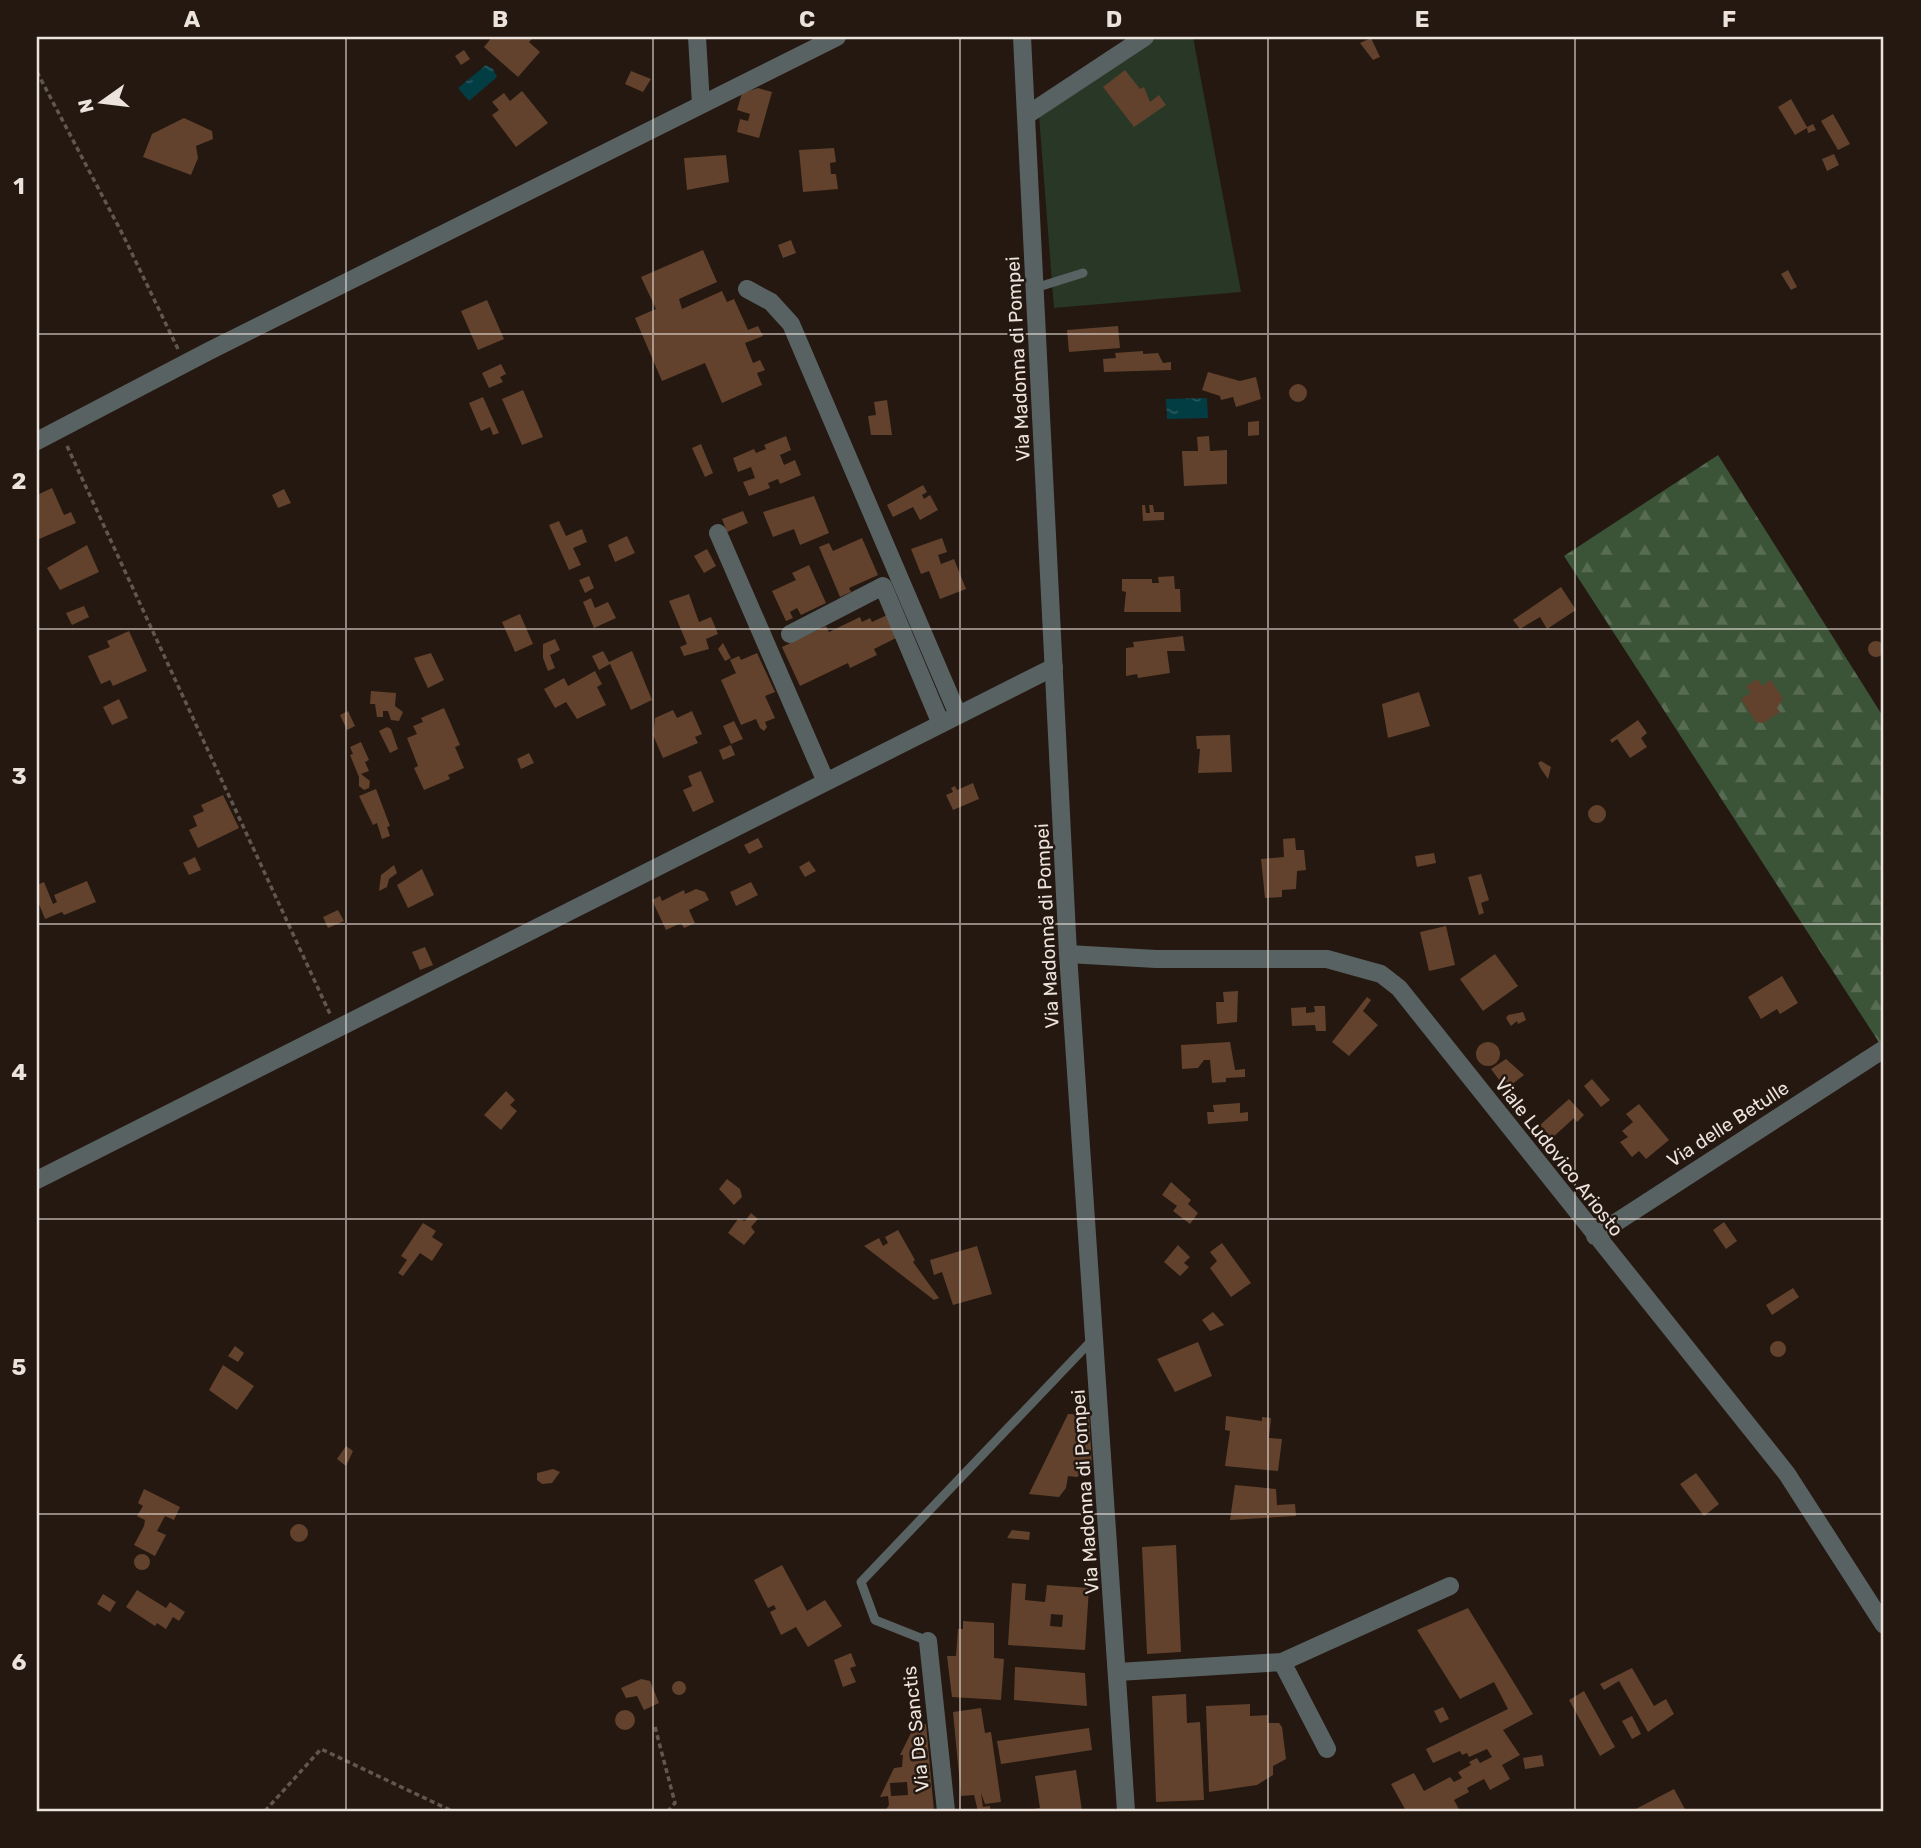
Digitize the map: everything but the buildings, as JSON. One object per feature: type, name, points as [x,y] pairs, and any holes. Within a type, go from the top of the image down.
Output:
[{"type":"street","points":[[697,37],[701,105]]},
{"type":"street","points":[[37,441],[185,363],[837,37]]},
{"type":"street","name":"Via Madonna di Pompei","points":[[1022,37],[1068,954],[1126,1811]]},
{"type":"street","points":[[1027,116],[1145,37]]},
{"type":"street","points":[[747,289],[771,303],[791,324],[958,715]]},
{"type":"street","points":[[718,533],[826,782]]},
{"type":"street","points":[[790,634],[883,586],[941,724]]},
{"type":"street","points":[[37,1180],[1054,667]]},
{"type":"street","name":"Viale Ludovico Ariosto","points":[[1068,954],[1157,958],[1327,959],[1381,974],[1414,1007],[1787,1474],[1884,1625]]},
{"type":"street","name":"Via delle Betulle","points":[[1595,1236],[1884,1049]]},
{"type":"street","points":[[1118,1672],[1282,1662],[1450,1586]]},
{"type":"street","name":"Via De Sanctis","points":[[928,1641],[946,1811]]},
{"type":"street","points":[[1282,1662],[1327,1749]]},
{"type":"lane","points":[[1035,288],[1083,273]]},
{"type":"lane","points":[[928,1641],[875,1620],[861,1582],[1095,1337]]},
{"type":"path","points":[[37,72],[124,237],[185,363]]},
{"type":"path","points":[[59,430],[336,1028]]},
{"type":"path","points":[[655,1727],[675,1803],[668,1811]]},
{"type":"path","points":[[265,1811],[321,1749],[452,1811]]},
{"type":"green space","points":[[1156,37],[1193,37],[1241,292],[1054,308],[1039,116]]},
{"type":"green space","points":[[1718,455],[1884,718],[1882,1047],[1564,556]]},
{"type":"water","points":[[486,65],[493,69],[497,77],[469,101],[458,88]]},
{"type":"water","points":[[1207,398],[1208,418],[1167,419],[1166,399]]}]
